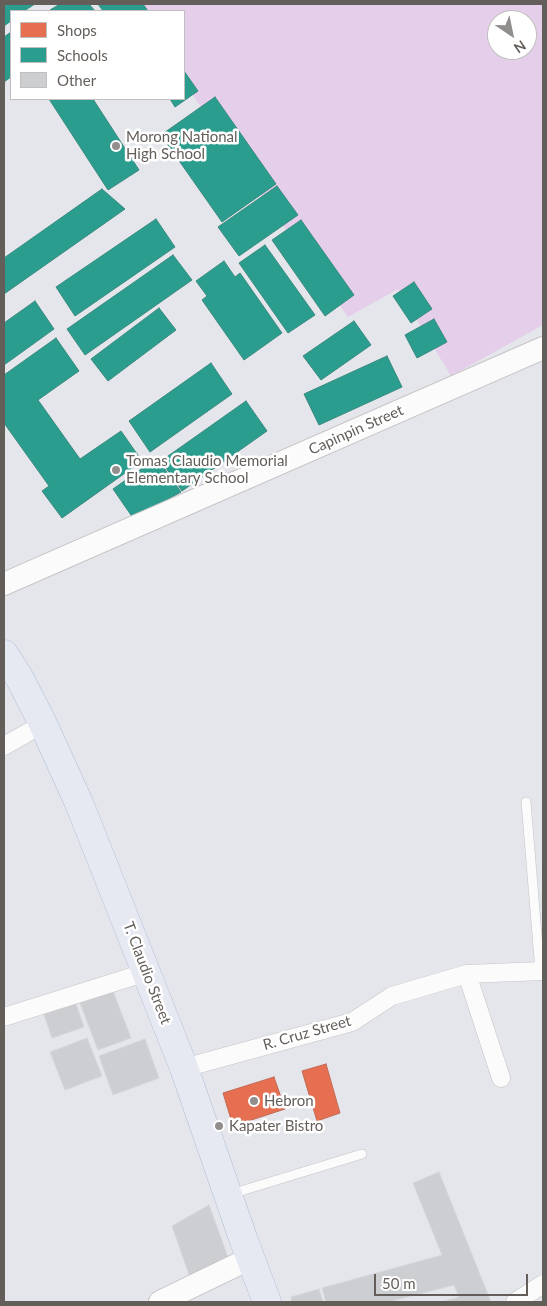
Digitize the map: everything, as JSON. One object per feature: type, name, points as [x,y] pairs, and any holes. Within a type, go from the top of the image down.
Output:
[{"type":"main road","name":"T. Claudio Street","points":[[4,654],[19,677],[43,724],[79,803],[184,1068],[267,1302]]},
{"type":"street","name":"Capinpin Street","points":[[4,584],[543,348]]},
{"type":"street","points":[[4,746],[43,724]]},
{"type":"street","name":"R. Cruz Street","points":[[184,1068],[352,1022],[392,996],[467,974],[541,971]]},
{"type":"street","points":[[4,1017],[147,972]]},
{"type":"street","points":[[467,974],[501,1078]]},
{"type":"street","points":[[160,1302],[251,1258]]},
{"type":"street","points":[[515,1302],[543,1284]]},
{"type":"lane","points":[[526,802],[541,971]]},
{"type":"lane","points":[[228,1195],[362,1154]]},
{"type":"shaded area","points":[[130,4],[543,4],[543,325],[451,376],[398,289],[348,317],[185,83],[185,10],[134,10]]},
{"type":"building: Shops","points":[[326,1064],[340,1113],[317,1121],[302,1071]]},
{"type":"building: Shops","name":"Hebron","points":[[274,1077],[285,1109],[233,1126],[223,1093]]},
{"type":"building: Schools","points":[[4,4],[35,4],[26,10],[10,10],[10,22],[4,26]]},
{"type":"building: Schools","points":[[60,4],[89,4],[94,10],[50,10]]},
{"type":"building: Schools","points":[[98,4],[143,4],[147,10],[102,10]]},
{"type":"building: Schools","points":[[10,33],[10,78],[4,82],[4,37]]},
{"type":"building: Schools","points":[[185,72],[198,91],[175,107],[171,100],[185,100]]},
{"type":"building: Schools","points":[[215,97],[276,184],[222,222],[161,135]]},
{"type":"building: Schools","points":[[50,100],[94,100],[139,170],[108,190]]},
{"type":"building: Schools","points":[[277,186],[298,215],[239,256],[218,227]]},
{"type":"building: Schools","points":[[102,189],[125,209],[4,294],[4,258]]},
{"type":"building: Schools","points":[[156,219],[175,247],[75,316],[56,287]]},
{"type":"building: Schools","points":[[301,220],[354,295],[325,316],[272,240]]},
{"type":"building: Schools","points":[[265,245],[315,315],[288,333],[239,263]]},
{"type":"building: Schools","points":[[173,255],[192,280],[85,355],[67,329]]},
{"type":"building: Schools","points":[[224,261],[235,277],[240,273],[282,333],[244,360],[202,300],[207,296],[196,281]]},
{"type":"building: Schools","points":[[414,282],[432,309],[411,323],[393,296]]},
{"type":"building: Schools","points":[[35,301],[54,329],[4,365],[4,323]]},
{"type":"building: Schools","points":[[159,308],[176,330],[108,381],[91,359]]},
{"type":"building: Schools","points":[[434,319],[447,342],[417,358],[405,335]]},
{"type":"building: Schools","points":[[354,321],[371,345],[321,380],[303,356]]},
{"type":"building: Schools","points":[[56,338],[79,371],[38,400],[80,459],[121,431],[142,461],[62,518],[42,491],[49,486],[4,423],[4,375]]},
{"type":"building: Schools","points":[[387,356],[402,387],[319,425],[304,394]]},
{"type":"building: Schools","points":[[211,363],[232,394],[150,452],[129,421]]},
{"type":"building: Schools","points":[[246,401],[267,431],[182,491],[161,461]]},
{"type":"building: Schools","points":[[157,458],[181,492],[133,518],[113,489]]},
{"type":"building: Other","points":[[113,991],[131,1038],[98,1050],[80,1003]]},
{"type":"building: Other","points":[[75,1001],[84,1027],[52,1038],[43,1012]]},
{"type":"building: Other","points":[[87,1038],[102,1076],[65,1090],[50,1052]]},
{"type":"building: Other","points":[[145,1039],[159,1078],[113,1095],[99,1056]]},
{"type":"building: Other","points":[[439,1172],[491,1302],[441,1302],[459,1297],[454,1285],[388,1302],[326,1302],[322,1288],[442,1255],[413,1183]]},
{"type":"building: Other","points":[[209,1205],[230,1263],[191,1280],[172,1226]]},
{"type":"building: Other","points":[[319,1289],[323,1302],[292,1302],[291,1297]]},
{"type":"place","name":"Morong National High School","points":[[116,146]]},
{"type":"place","name":"Tomas Claudio Memorial Elementary School","points":[[116,470]]},
{"type":"place","name":"Hebron","points":[[254,1101]]},
{"type":"place","name":"Kapater Bistro","points":[[219,1126]]}]
